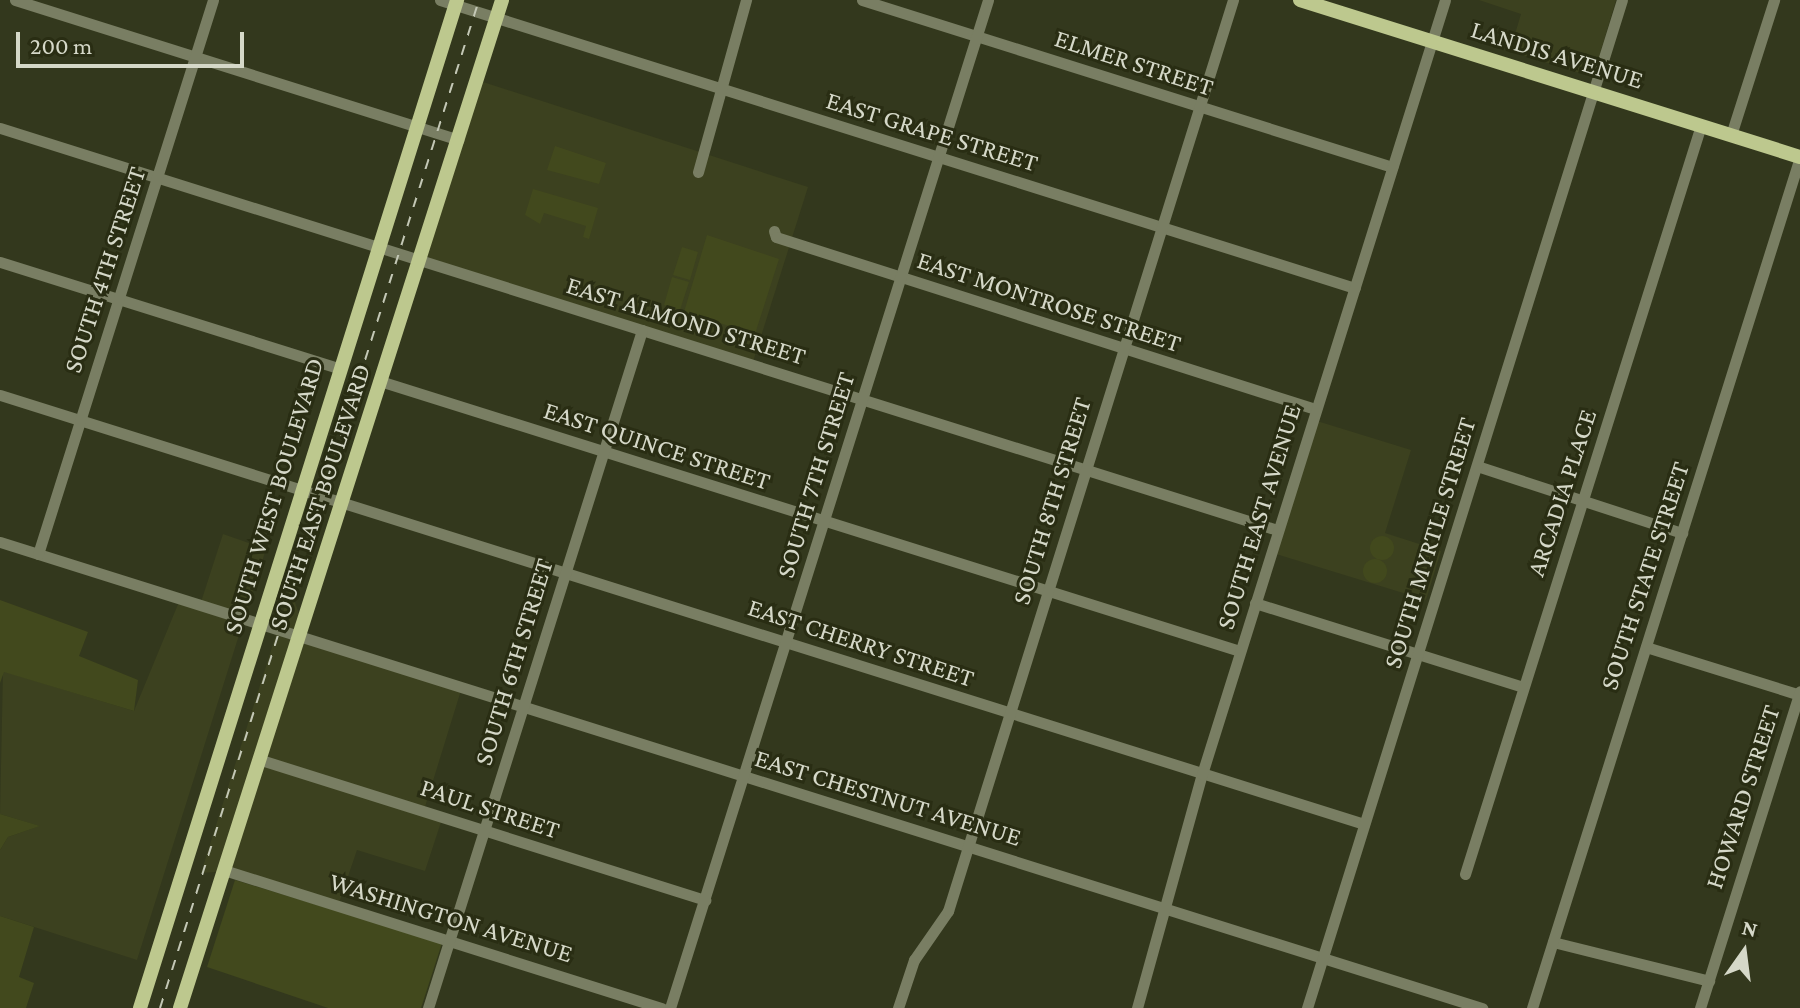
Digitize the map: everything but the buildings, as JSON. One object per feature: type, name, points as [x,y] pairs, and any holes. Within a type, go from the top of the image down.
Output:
[{"type":"main road","name":"SOUTH EAST BOULEVARD","points":[[180,1008],[345,503],[502,0]]},
{"type":"main road","name":"LANDIS AVENUE","points":[[1300,0],[1800,157]]},
{"type":"main road","name":"SOUTH WEST BOULEVARD","points":[[140,1008],[456,2]]},
{"type":"street","points":[[15,0],[458,140]]},
{"type":"street","name":"SOUTH 4TH STREET","points":[[38,554],[213,0]]},
{"type":"street","name":"EAST GRAPE STREET","points":[[440,0],[456,2],[497,18],[1355,288]]},
{"type":"street","points":[[698,172],[718,88],[746,0]]},
{"type":"street","name":"ELMER STREET","points":[[862,0],[1392,167]]},
{"type":"street","name":"SOUTH 7TH STREET","points":[[670,1008],[988,0]]},
{"type":"street","name":"SOUTH 8TH STREET","points":[[898,1008],[914,960],[948,911],[1233,0]]},
{"type":"street","name":"SOUTH EAST AVENUE","points":[[1137,1008],[1202,774],[1445,0]]},
{"type":"street","name":"SOUTH MYRTLE STREET","points":[[1307,1008],[1622,0]]},
{"type":"street","points":[[1731,135],[1774,0]]},
{"type":"street","name":"ARCADIA PLACE","points":[[1465,874],[1701,125]]},
{"type":"street","name":"EAST ALMOND STREET","points":[[0,128],[1277,530]]},
{"type":"street","name":"SOUTH STATE STREET","points":[[1532,1008],[1800,157]]},
{"type":"street","name":"EAST MONTROSE STREET","points":[[774,231],[776,237],[1315,409]]},
{"type":"street","points":[[0,262],[339,368]]},
{"type":"street","name":"SOUTH 6TH STREET","points":[[428,1008],[642,330]]},
{"type":"street","name":"EAST QUINCE STREET","points":[[383,382],[1240,651]]},
{"type":"street","name":"EAST CHERRY STREET","points":[[0,395],[1364,824]]},
{"type":"street","points":[[1477,466],[1682,533]]},
{"type":"street","name":"EAST CHESTNUT AVENUE","points":[[0,542],[1464,1005],[1482,1008]]},
{"type":"street","points":[[1255,603],[1523,687]]},
{"type":"street","points":[[1646,647],[1800,693]]},
{"type":"street","name":"HOWARD STREET","points":[[1700,1008],[1800,693]]},
{"type":"street","name":"PAUL STREET","points":[[261,760],[705,900]]},
{"type":"street","name":"WASHINGTON AVENUE","points":[[227,871],[662,1008]]},
{"type":"street","points":[[1553,942],[1709,981]]},
{"type":"shaded area","points":[[1479,0],[1616,0],[1593,77],[1510,51],[1521,14]]},
{"type":"shaded area","points":[[477,80],[808,187],[752,365],[420,261]]},
{"type":"shaded area","points":[[555,146],[606,163],[599,184],[547,170]]},
{"type":"shaded area","points":[[533,189],[598,208],[589,239],[583,237],[586,226],[544,213],[540,224],[525,215]]},
{"type":"shaded area","points":[[707,235],[779,259],[755,334],[684,312]]},
{"type":"shaded area","points":[[682,247],[698,252],[690,280],[673,275]]},
{"type":"shaded area","points":[[672,277],[689,282],[680,310],[664,305]]},
{"type":"shaded area","points":[[1317,421],[1411,450],[1385,533],[1441,551],[1426,600],[1276,554]]},
{"type":"shaded area","points":[[223,534],[266,549],[137,960],[0,916],[0,850],[8,837],[39,826],[0,814],[3,671],[134,711],[181,597],[201,602]]},
{"type":"shaded area","points":[[1382,536],[1391,539],[1394,548],[1391,557],[1382,560],[1373,557],[1370,548],[1373,539]]},
{"type":"shaded area","points":[[1375,559],[1384,562],[1387,571],[1384,580],[1375,583],[1366,580],[1363,571],[1366,562]]},
{"type":"shaded area","points":[[290,590],[309,639],[462,687],[424,810],[443,816],[425,871],[357,850],[338,906],[229,871],[201,873]]},
{"type":"shaded area","points":[[0,600],[88,632],[79,656],[138,680],[134,711],[4,672],[0,683]]},
{"type":"shaded area","points":[[0,814],[40,826],[8,837],[0,850]]},
{"type":"shaded area","points":[[235,880],[442,943],[421,1008],[328,1008],[207,967]]},
{"type":"shaded area","points":[[0,916],[34,927],[19,977],[34,983],[26,1008],[0,1008]]},
{"type":"railway","points":[[160,1008],[479,0]]}]
